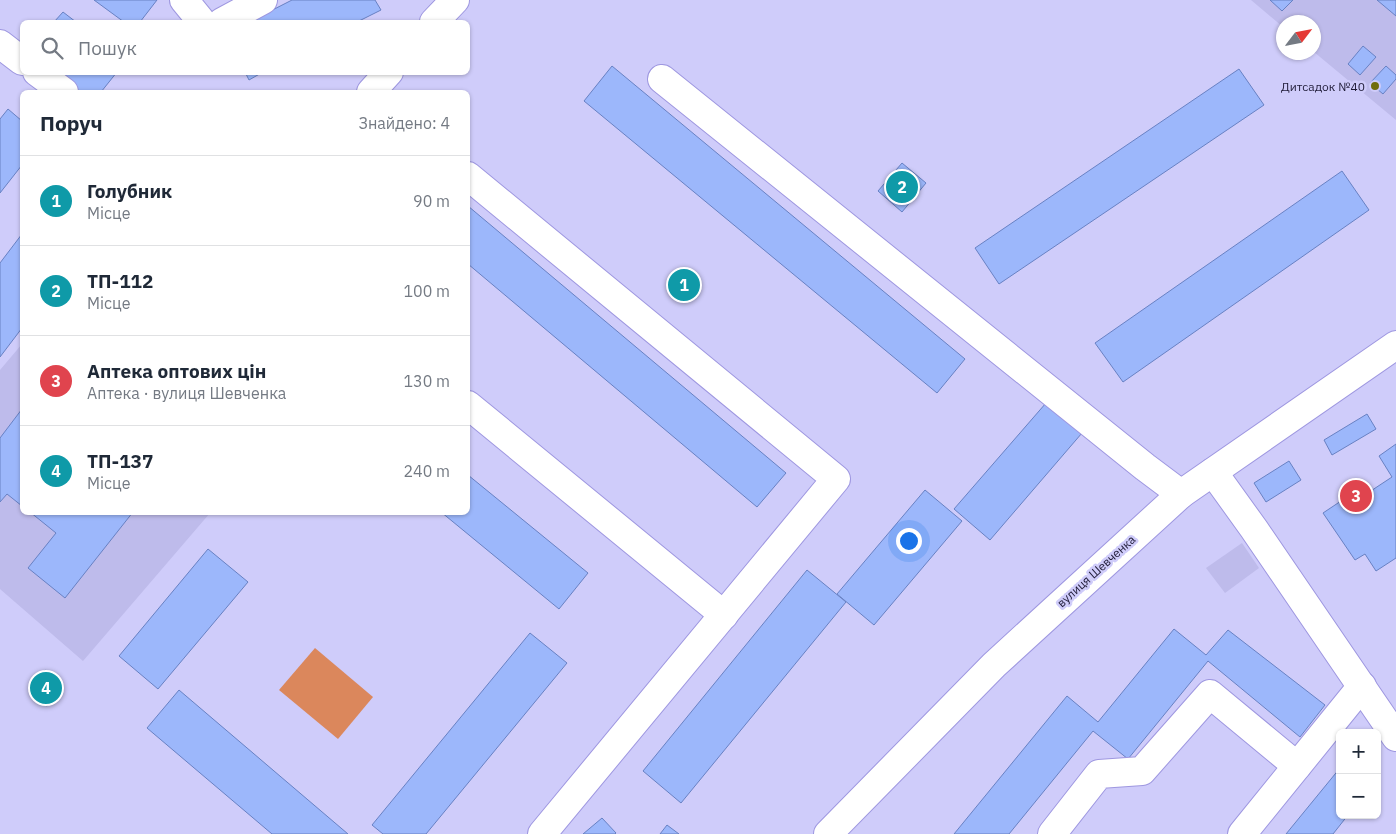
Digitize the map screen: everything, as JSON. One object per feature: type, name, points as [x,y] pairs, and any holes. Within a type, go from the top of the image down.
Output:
[{"type":"street","points":[[184,0],[200,20]]},
{"type":"street","points":[[226,20],[263,0]]},
{"type":"street","points":[[436,20],[455,0]]},
{"type":"street","points":[[0,44],[20,59]]},
{"type":"street","points":[[42,75],[61,90]]},
{"type":"street","points":[[373,90],[386,75]]},
{"type":"street","points":[[662,79],[1181,494]]},
{"type":"street","points":[[470,178],[836,479],[542,834]]},
{"type":"street","name":"вулиця Шевченка","points":[[828,834],[994,665],[1181,494],[1396,345]]},
{"type":"street","points":[[470,407],[724,614]]},
{"type":"street","points":[[1213,472],[1396,737]]},
{"type":"street","points":[[1242,834],[1362,686]]},
{"type":"street","points":[[1052,834],[1099,774],[1142,771],[1210,694],[1297,766]]},
{"type":"shaded area","name":"Дитсадок №40","points":[[1251,0],[1396,0],[1396,120],[1321,58],[1321,15],[1276,15],[1276,21]]},
{"type":"shaded area","points":[[20,346],[20,515],[208,515],[83,661],[0,589],[0,370]]},
{"type":"shaded area","points":[[1242,543],[1259,568],[1225,593],[1206,568]]},
{"type":"shaded area","points":[[315,648],[373,697],[338,739],[279,690]]},
{"type":"building","points":[[94,0],[157,0],[142,20],[121,20]]},
{"type":"building","points":[[292,0],[375,0],[381,10],[361,20],[253,20]]},
{"type":"building","points":[[1270,0],[1293,0],[1282,11]]},
{"type":"building","points":[[1377,0],[1396,0],[1396,16]]},
{"type":"building","points":[[63,12],[73,20],[56,20]]},
{"type":"building","points":[[1363,46],[1376,57],[1360,75],[1348,64]]},
{"type":"building","points":[[612,66],[965,359],[937,393],[584,101]]},
{"type":"building","points":[[1386,66],[1396,75],[1396,79],[1383,94],[1370,83]]},
{"type":"building","points":[[1239,69],[1264,105],[999,284],[975,248]]},
{"type":"building","points":[[56,75],[115,75],[103,90],[74,90]]},
{"type":"building","points":[[246,75],[258,75],[249,80]]},
{"type":"building","points":[[8,109],[20,119],[20,168],[0,193],[0,119]]},
{"type":"building","points":[[902,163],[926,183],[902,212],[878,191]]},
{"type":"building","points":[[1342,171],[1369,210],[1123,382],[1095,343]]},
{"type":"building","points":[[470,208],[786,473],[757,507],[470,266]]},
{"type":"building","points":[[20,237],[20,331],[0,357],[0,263]]},
{"type":"building","points":[[682,275],[694,284],[685,295],[674,286]]},
{"type":"building","points":[[1046,403],[1082,433],[990,540],[954,509]]},
{"type":"building","points":[[20,412],[20,504],[7,494],[0,502],[0,438]]},
{"type":"building","points":[[1367,414],[1376,429],[1332,455],[1324,440]]},
{"type":"building","points":[[1396,444],[1396,558],[1376,571],[1365,554],[1355,560],[1323,513],[1344,499],[1348,506],[1392,477],[1379,456]]},
{"type":"building","points":[[1289,461],[1301,480],[1266,502],[1254,483]]},
{"type":"building","points":[[470,477],[588,573],[559,609],[445,515],[470,515]]},
{"type":"building","points":[[925,490],[962,521],[874,625],[837,594]]},
{"type":"building","points":[[34,515],[131,515],[65,598],[28,568],[56,533]]},
{"type":"building","points":[[208,549],[248,582],[158,689],[119,656]]},
{"type":"building","points":[[807,570],[846,602],[681,803],[643,771]]},
{"type":"building","points":[[1174,629],[1206,655],[1228,630],[1325,705],[1300,737],[1208,661],[1128,759],[1093,731],[1009,834],[954,834],[1067,696],[1098,722]]},
{"type":"building","points":[[530,633],[567,663],[426,834],[383,834],[372,825]]},
{"type":"building","points":[[45,670],[63,684],[47,706],[29,693]]},
{"type":"building","points":[[179,690],[348,834],[272,834],[147,728]]},
{"type":"building","points":[[1336,773],[1336,819],[1345,819],[1333,834],[1286,834]]},
{"type":"building","points":[[602,818],[615,834],[583,834]]},
{"type":"building","points":[[667,825],[679,834],[660,834]]},
{"type":"place","name":"Дитсадок №40","points":[[1375,86]]},
{"type":"place","name":"ТП-112","points":[[902,187]]},
{"type":"place","name":"Голубник","points":[[684,285]]},
{"type":"place","name":"Аптека оптових цін","points":[[1356,496]]},
{"type":"place","name":"ТП-137","points":[[46,688]]}]
